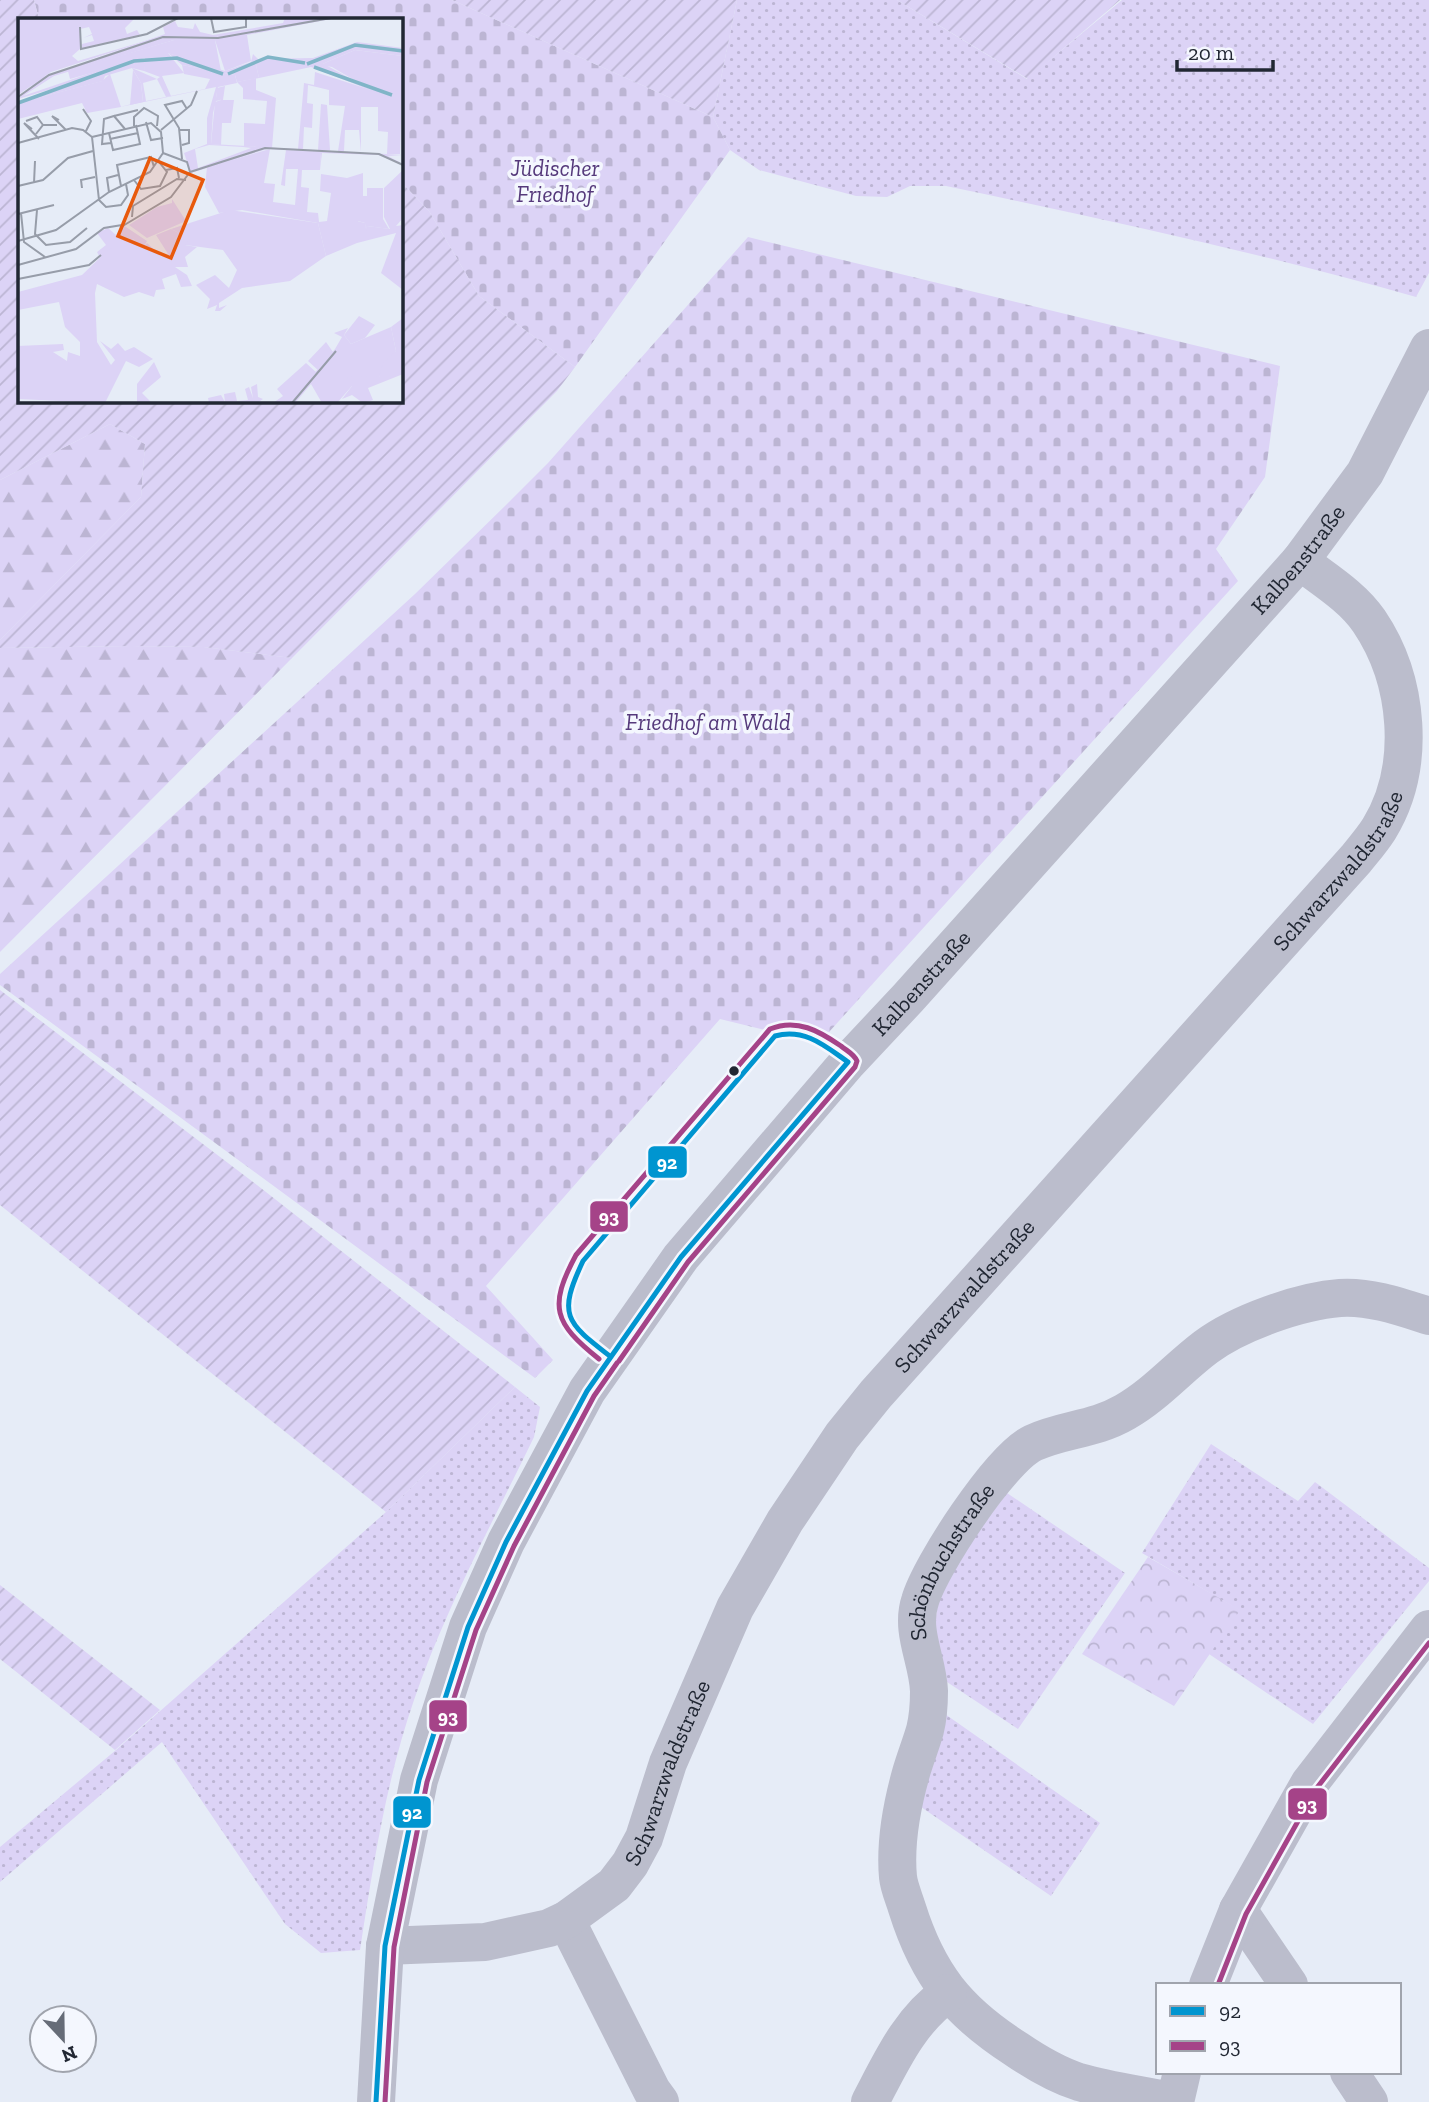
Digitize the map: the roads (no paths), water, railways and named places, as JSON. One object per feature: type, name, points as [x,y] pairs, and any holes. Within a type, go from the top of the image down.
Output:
[{"type":"street","name":"Kalbenstraße","points":[[376,2102],[385,1946],[419,1780],[468,1626],[506,1542],[587,1391],[681,1257],[839,1072],[1300,561],[1332,522],[1365,473],[1392,425],[1429,348]]},
{"type":"street","name":"Schwarzwaldstraße","points":[[385,1946],[485,1942],[549,1928],[566,1920],[614,1885],[630,1864],[644,1838],[668,1763],[734,1608],[785,1521],[856,1417],[1347,870],[1380,828],[1393,798],[1402,759],[1404,724],[1400,694],[1390,663],[1368,620],[1350,600],[1300,561]]},
{"type":"street","name":"Schönbuchstraße","points":[[1175,2102],[1078,2082],[1039,2064],[991,2032],[963,2009],[948,1993],[916,1938],[898,1878],[900,1831],[910,1776],[926,1727],[929,1690],[916,1624],[919,1601],[939,1560],[996,1476],[1028,1445],[1051,1436],[1103,1424],[1128,1410],[1208,1346],[1248,1323],[1293,1308],[1339,1298],[1388,1303],[1429,1316]]},
{"type":"street","points":[[1209,1983],[1238,1910],[1309,1784],[1426,1639]]},
{"type":"street","points":[[1238,1910],[1288,1983]]},
{"type":"street","points":[[566,1920],[660,2102]]},
{"type":"street","points":[[870,2102],[912,2027],[927,2008],[948,1993]]},
{"type":"street","points":[[1175,2102],[1182,2074]]},
{"type":"street","points":[[1350,2074],[1369,2102]]},
{"type":"park label","name":"Jüdischer Friedhof","points":[[555,181]]},
{"type":"park label","name":"Friedhof am Wald","points":[[708,722]]}]
